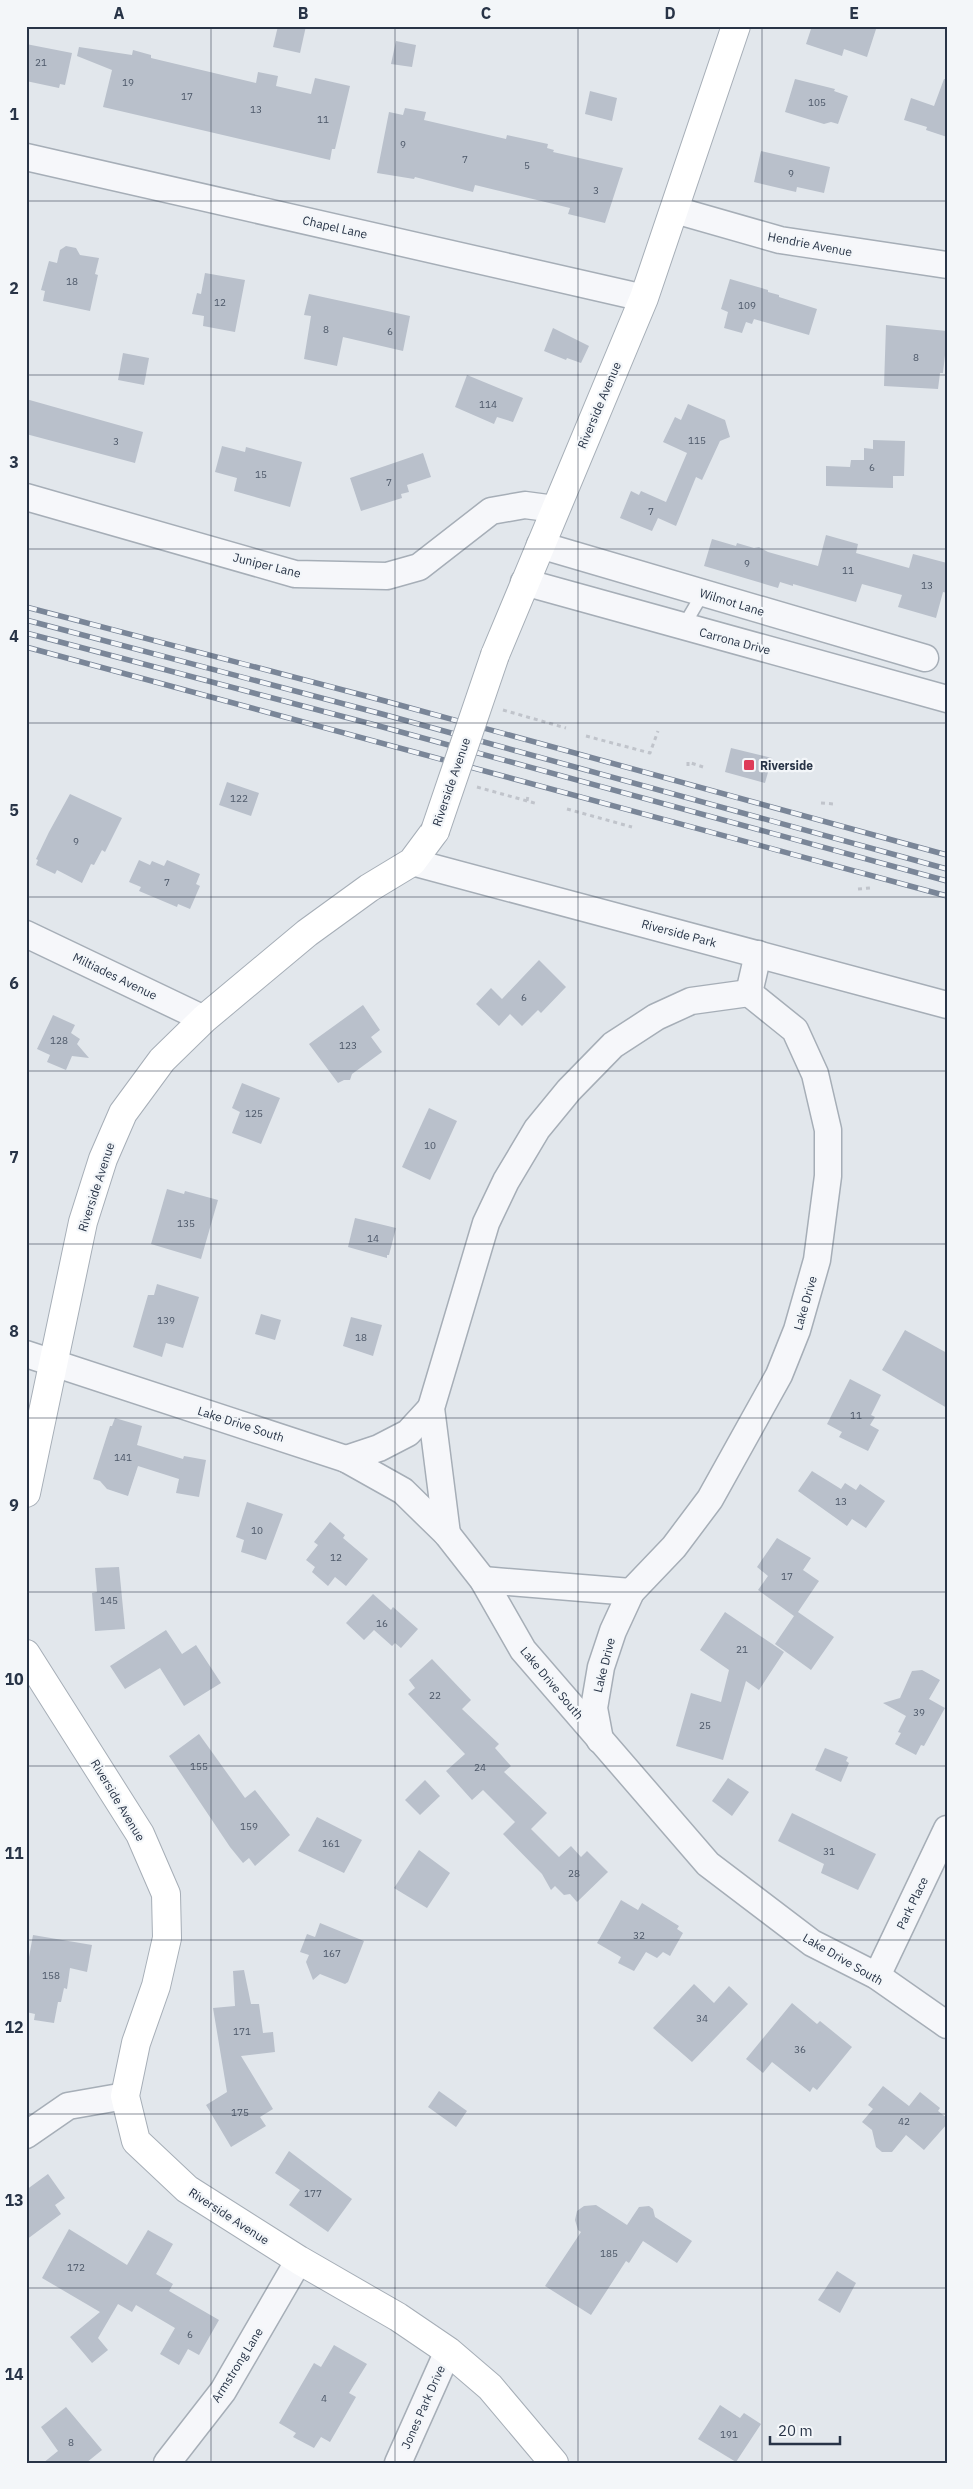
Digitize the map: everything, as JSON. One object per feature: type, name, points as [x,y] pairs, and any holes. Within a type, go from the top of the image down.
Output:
[{"type":"street","name":"Riverside Avenue","points":[[26,1492],[83,1222],[102,1159],[123,1113],[162,1060],[204,1019],[307,933],[369,888],[412,862],[435,831],[495,655],[644,298],[736,26]]},
{"type":"street","name":"Chapel Lane","points":[[26,157],[644,298]]},
{"type":"street","name":"Hendrie Avenue","points":[[675,210],[780,240],[947,265]]},
{"type":"street","name":"Juniper Lane","points":[[26,497],[295,574],[387,576],[419,567],[491,511],[525,505],[555,509]]},
{"type":"street","name":"Wilmot Lane","points":[[540,545],[925,658]]},
{"type":"street","name":"Carrona Drive","points":[[524,582],[947,699]]},
{"type":"street","name":"Riverside Park","points":[[412,862],[947,1005]]},
{"type":"street","name":"Miltiades Avenue","points":[[26,934],[204,1019]]},
{"type":"street","points":[[447,1534],[431,1408],[486,1223],[506,1181],[537,1129],[569,1090],[613,1045],[656,1017],[691,1001],[749,993],[758,954]]},
{"type":"street","name":"Lake Drive","points":[[600,1741],[594,1708],[601,1668],[613,1630],[631,1592],[674,1547],[710,1499],[761,1408],[779,1375],[797,1330],[817,1260],[828,1176],[828,1130],[816,1074],[795,1030],[749,993]]},
{"type":"street","name":"Lake Drive South","points":[[26,1354],[346,1459],[403,1491],[447,1534],[483,1580],[523,1650],[708,1864],[812,1943],[877,1976],[947,2025]]},
{"type":"street","points":[[346,1459],[379,1448],[408,1433],[431,1408]]},
{"type":"street","points":[[483,1580],[631,1592]]},
{"type":"street","name":"Riverside Avenue","points":[[26,1654],[140,1834],[166,1894],[167,1938],[156,1986],[136,2043],[125,2096],[136,2141],[187,2190],[298,2260],[398,2317],[448,2351],[490,2388],[554,2463]]},
{"type":"street","name":"Park Place","points":[[877,1976],[947,1829]]},
{"type":"street","points":[[26,2135],[68,2106],[125,2096]]},
{"type":"street","name":"Armstrong Lane","points":[[166,2463],[223,2391],[298,2260]]},
{"type":"street","name":"Jones Park Drive","points":[[398,2463],[448,2351]]},
{"type":"lane","points":[[683,627],[703,594]]},
{"type":"path","points":[[502,710],[566,728]]},
{"type":"path","points":[[586,736],[600,742],[650,753],[658,731]]},
{"type":"path","points":[[688,766],[688,762],[704,766]]},
{"type":"path","points":[[474,786],[538,804]]},
{"type":"path","points":[[526,801],[528,796]]},
{"type":"path","points":[[821,802],[834,804]]},
{"type":"path","points":[[567,810],[582,812],[632,827]]},
{"type":"path","points":[[858,889],[870,888]]},
{"type":"building","points":[[278,26],[306,26],[300,53],[273,47]]},
{"type":"building","points":[[812,26],[877,26],[867,57],[844,49],[842,56],[806,44]]},
{"type":"building","points":[[396,41],[416,45],[412,67],[391,64]]},
{"type":"building","points":[[26,44],[72,53],[65,85],[60,84],[59,88],[26,81]]},
{"type":"building","points":[[79,47],[132,55],[133,50],[151,55],[151,58],[256,83],[258,72],[278,76],[276,86],[311,94],[315,78],[350,86],[335,149],[332,149],[330,160],[103,107],[112,70],[77,56]]},
{"type":"building","points":[[795,79],[835,89],[834,91],[848,96],[838,124],[831,122],[824,124],[785,112]]},
{"type":"building","points":[[944,79],[947,79],[947,137],[926,130],[927,127],[904,120],[911,98],[934,106]]},
{"type":"building","points":[[590,91],[617,98],[612,121],[585,114]]},
{"type":"building","points":[[405,108],[426,112],[424,120],[506,139],[507,135],[548,144],[547,148],[554,150],[553,152],[623,168],[605,223],[568,214],[570,208],[475,185],[473,192],[415,177],[414,179],[377,173],[389,112],[403,115]]},
{"type":"building","points":[[761,151],[830,167],[824,193],[797,187],[796,192],[754,182]]},
{"type":"building","points":[[66,246],[76,248],[80,255],[99,258],[95,274],[98,275],[90,311],[43,301],[45,291],[41,290],[49,261],[57,263],[60,250]]},
{"type":"building","points":[[205,273],[245,280],[235,332],[203,326],[204,316],[192,314],[197,293],[201,294]]},
{"type":"building","points":[[730,279],[768,290],[768,292],[779,295],[779,297],[817,309],[809,335],[754,319],[752,324],[746,322],[742,333],[724,328],[728,312],[721,309]]},
{"type":"building","points":[[309,294],[410,316],[403,351],[343,337],[337,366],[304,359],[311,316],[304,315]]},
{"type":"building","points":[[886,325],[947,331],[947,355],[945,355],[943,373],[940,373],[938,389],[884,386]]},
{"type":"building","points":[[553,328],[589,346],[581,363],[567,358],[566,360],[544,351]]},
{"type":"building","points":[[123,353],[149,358],[144,385],[118,380]]},
{"type":"building","points":[[467,375],[523,398],[513,422],[497,417],[494,424],[455,407]]},
{"type":"building","points":[[26,399],[143,432],[135,463],[26,434]]},
{"type":"building","points":[[688,404],[725,420],[730,437],[720,441],[702,480],[696,477],[676,526],[658,518],[652,531],[620,518],[631,491],[639,495],[641,491],[666,502],[687,453],[663,442],[675,417],[681,420]]},
{"type":"building","points":[[873,440],[905,441],[904,476],[893,476],[893,488],[826,486],[826,466],[850,467],[851,460],[864,460],[864,448],[873,449]]},
{"type":"building","points":[[222,446],[245,452],[246,447],[302,462],[290,507],[234,491],[237,478],[215,472]]},
{"type":"building","points":[[423,453],[431,477],[407,485],[409,492],[401,494],[402,498],[361,511],[350,478]]},
{"type":"building","points":[[826,535],[858,544],[856,553],[909,568],[913,554],[947,563],[947,593],[943,592],[936,618],[898,607],[902,595],[862,584],[856,602],[793,584],[793,586],[780,582],[778,588],[704,566],[712,539],[736,546],[737,543],[754,548],[759,547],[768,552],[818,566]]},
{"type":"building","points":[[731,748],[772,758],[765,783],[725,772]]},
{"type":"building","points":[[227,782],[259,793],[251,816],[219,805]]},
{"type":"building","points":[[70,794],[122,818],[105,852],[102,850],[94,865],[91,864],[82,883],[57,870],[55,874],[36,865],[38,860],[36,859]]},
{"type":"building","points":[[139,860],[150,865],[152,861],[164,866],[167,860],[200,874],[196,884],[200,886],[190,909],[178,904],[177,907],[139,891],[141,887],[129,882]]},
{"type":"building","points":[[539,960],[566,987],[541,1013],[538,1010],[522,1026],[510,1014],[499,1026],[476,1004],[491,988],[502,999]]},
{"type":"building","points":[[363,1005],[380,1030],[371,1037],[382,1052],[352,1074],[350,1080],[338,1083],[309,1044]]},
{"type":"building","points":[[53,1015],[75,1025],[71,1033],[80,1039],[77,1044],[89,1058],[72,1056],[66,1070],[47,1062],[50,1055],[37,1049]]},
{"type":"building","points":[[242,1083],[280,1098],[261,1144],[232,1133],[240,1112],[232,1108]]},
{"type":"building","points":[[429,1108],[457,1121],[430,1180],[402,1167]]},
{"type":"building","points":[[167,1189],[184,1194],[185,1191],[218,1200],[201,1259],[151,1244]]},
{"type":"building","points":[[355,1218],[396,1228],[387,1258],[348,1247]]},
{"type":"building","points":[[157,1284],[199,1297],[183,1348],[166,1343],[162,1357],[133,1347],[148,1295],[154,1295]]},
{"type":"building","points":[[261,1314],[281,1320],[275,1340],[255,1334]]},
{"type":"building","points":[[351,1317],[382,1325],[373,1356],[343,1346]]},
{"type":"building","points":[[905,1330],[947,1353],[947,1408],[882,1370]]},
{"type":"building","points":[[850,1379],[881,1395],[871,1415],[875,1417],[870,1425],[879,1430],[868,1451],[839,1437],[842,1432],[827,1424]]},
{"type":"building","points":[[115,1418],[142,1426],[137,1445],[183,1459],[184,1456],[206,1460],[199,1497],[176,1493],[179,1479],[138,1466],[128,1496],[107,1489],[100,1481],[93,1479],[110,1426],[112,1426]]},
{"type":"building","points":[[812,1471],[841,1489],[845,1483],[856,1490],[860,1484],[885,1501],[866,1528],[852,1519],[847,1526],[798,1491]]},
{"type":"building","points":[[247,1502],[283,1514],[266,1560],[241,1552],[244,1540],[236,1537]]},
{"type":"building","points":[[330,1522],[345,1535],[343,1538],[368,1559],[346,1586],[335,1577],[328,1586],[312,1572],[315,1567],[306,1560],[318,1545],[314,1542]]},
{"type":"building","points":[[777,1538],[811,1558],[803,1570],[819,1581],[798,1612],[834,1637],[811,1670],[775,1644],[794,1616],[758,1590],[768,1576],[757,1567]]},
{"type":"building","points":[[119,1567],[125,1629],[95,1631],[92,1593],[97,1592],[95,1568]]},
{"type":"building","points":[[373,1594],[391,1610],[393,1607],[418,1629],[401,1648],[395,1643],[392,1646],[374,1630],[364,1640],[346,1623]]},
{"type":"building","points":[[725,1612],[784,1652],[759,1690],[746,1681],[723,1760],[676,1746],[691,1693],[721,1702],[729,1670],[700,1650]]},
{"type":"building","points":[[166,1630],[182,1654],[196,1645],[221,1683],[184,1706],[160,1668],[125,1689],[110,1666]]},
{"type":"building","points":[[432,1659],[471,1700],[462,1709],[499,1744],[495,1748],[511,1766],[504,1772],[547,1813],[531,1829],[559,1857],[571,1846],[581,1857],[587,1851],[608,1872],[577,1902],[570,1894],[564,1895],[555,1886],[551,1890],[542,1874],[503,1834],[515,1822],[483,1790],[472,1800],[446,1771],[465,1754],[408,1694],[415,1688],[409,1680]]},
{"type":"building","points":[[922,1670],[940,1680],[929,1699],[945,1708],[924,1746],[921,1745],[916,1755],[895,1744],[901,1733],[898,1732],[906,1716],[883,1703],[900,1698],[912,1671]]},
{"type":"building","points":[[199,1734],[245,1798],[255,1790],[290,1835],[255,1866],[249,1858],[243,1863],[230,1847],[169,1756]]},
{"type":"building","points":[[825,1748],[848,1757],[846,1761],[849,1763],[841,1782],[815,1770]]},
{"type":"building","points":[[728,1778],[749,1792],[732,1816],[712,1801]]},
{"type":"building","points":[[425,1780],[440,1796],[420,1815],[405,1800]]},
{"type":"building","points":[[792,1813],[876,1854],[858,1890],[821,1873],[824,1864],[778,1841]]},
{"type":"building","points":[[317,1817],[362,1840],[344,1873],[298,1851]]},
{"type":"building","points":[[419,1850],[450,1873],[427,1908],[394,1888]]},
{"type":"building","points":[[621,1900],[638,1910],[642,1903],[679,1926],[677,1929],[683,1933],[670,1956],[663,1952],[657,1958],[646,1952],[634,1971],[618,1963],[621,1957],[597,1943]]},
{"type":"building","points":[[320,1923],[364,1941],[348,1982],[345,1984],[320,1974],[313,1980],[306,1962],[309,1955],[300,1952],[307,1934],[315,1937]]},
{"type":"building","points":[[33,1935],[92,1945],[87,1972],[70,1968],[67,1989],[64,1988],[61,2002],[58,2002],[54,2023],[34,2020],[35,2014],[26,2012],[26,1956],[29,1957]]},
{"type":"building","points":[[244,1970],[251,2004],[259,2004],[263,2033],[273,2032],[275,2052],[241,2056],[273,2109],[260,2117],[266,2126],[231,2147],[206,2105],[227,2092],[213,2008],[235,2006],[233,1971]]},
{"type":"building","points":[[694,1984],[714,2003],[729,1986],[748,2004],[692,2062],[653,2028]]},
{"type":"building","points":[[792,2003],[817,2024],[820,2021],[852,2047],[817,2090],[813,2087],[810,2092],[772,2062],[763,2073],[746,2059]]},
{"type":"building","points":[[883,2086],[909,2106],[920,2092],[940,2108],[938,2111],[947,2118],[947,2124],[924,2150],[906,2135],[892,2152],[882,2152],[876,2147],[872,2130],[862,2122],[873,2109],[868,2105]]},
{"type":"building","points":[[439,2091],[467,2111],[456,2127],[428,2107]]},
{"type":"building","points":[[289,2151],[352,2199],[328,2232],[289,2205],[300,2190],[275,2173]]},
{"type":"building","points":[[48,2174],[65,2198],[55,2205],[61,2214],[26,2240],[26,2190]]},
{"type":"building","points":[[596,2205],[627,2225],[639,2207],[649,2206],[653,2209],[655,2217],[692,2241],[677,2263],[643,2241],[629,2263],[626,2261],[591,2315],[545,2286],[581,2232],[578,2230],[575,2220],[577,2211],[584,2206]]},
{"type":"building","points":[[69,2229],[127,2265],[148,2230],[173,2244],[156,2274],[173,2284],[169,2291],[219,2320],[199,2355],[188,2349],[179,2365],[160,2354],[175,2328],[136,2305],[132,2312],[118,2304],[98,2338],[108,2350],[92,2363],[70,2337],[100,2312],[42,2278]]},
{"type":"building","points":[[837,2271],[856,2283],[840,2313],[818,2300]]},
{"type":"building","points":[[334,2345],[367,2364],[349,2393],[356,2397],[330,2442],[321,2437],[314,2448],[293,2437],[296,2433],[279,2423],[314,2363],[321,2367]]},
{"type":"building","points":[[720,2405],[740,2418],[744,2413],[761,2424],[736,2462],[698,2439]]},
{"type":"building","points":[[66,2407],[102,2450],[86,2463],[43,2463],[58,2451],[41,2427]]},
{"type":"railway","points":[[26,607],[385,701],[947,855]]},
{"type":"railway","points":[[26,620],[382,714],[947,869]]},
{"type":"railway","points":[[26,633],[379,726],[947,881]]},
{"type":"railway","points":[[26,647],[947,896]]},
{"type":"place","name":"Riverside","points":[[749,765]]}]
